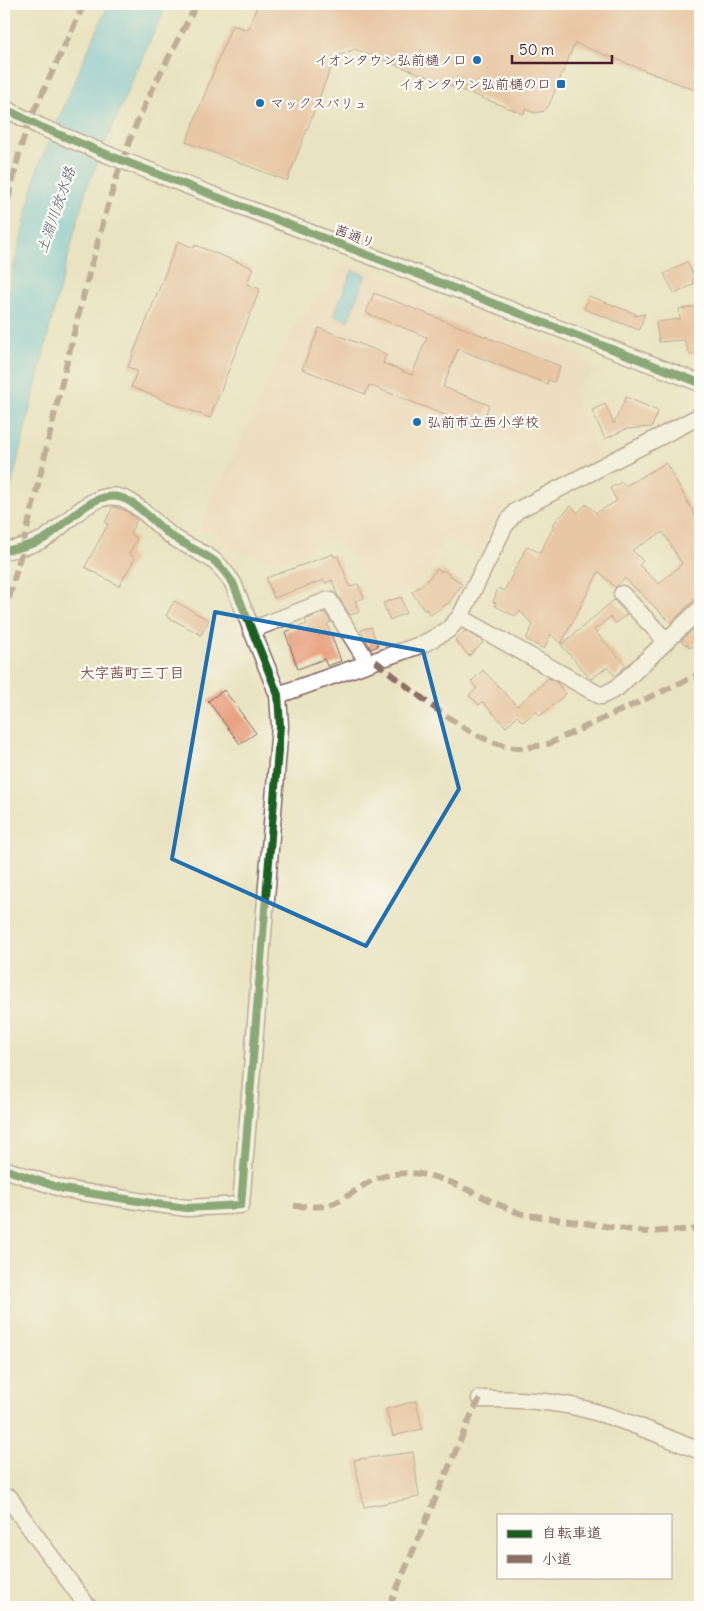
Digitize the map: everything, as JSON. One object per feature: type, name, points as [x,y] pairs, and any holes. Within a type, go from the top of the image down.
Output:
[{"type":"street","name":"茜通り","points":[[4,108],[41,127],[111,156],[700,383]]},
{"type":"street","points":[[278,695],[423,644],[448,630],[460,617],[504,527],[516,512],[700,416]]},
{"type":"street","points":[[4,1169],[63,1189],[157,1204],[186,1208],[241,1205],[280,726],[278,695],[232,584],[225,572],[214,560],[173,537],[127,500],[111,497],[100,498],[44,539],[23,548],[7,550]]},
{"type":"street","points":[[622,594],[666,641]]},
{"type":"street","points":[[251,630],[329,600],[368,663]]},
{"type":"street","points":[[460,617],[601,696],[617,688],[700,609]]},
{"type":"street","points":[[480,1398],[552,1403],[577,1408],[638,1426],[700,1451]]},
{"type":"street","points":[[6,1497],[88,1607]]},
{"type":"highlighted area","points":[[215,612],[423,651],[459,789],[366,946],[172,859]]},
{"type":"shaded area","name":"弘前市立西小学校","points":[[346,262],[578,353],[594,372],[571,389],[599,456],[511,500],[495,517],[478,555],[443,540],[424,581],[380,605],[374,589],[355,559],[335,539],[272,566],[265,560],[236,552],[216,532],[199,530],[293,329]]},
{"type":"water","name":"土淵川放水路","points":[[109,4],[167,4],[86,189],[54,310],[4,516],[4,307],[38,167]]},
{"type":"water","points":[[352,270],[366,275],[348,321],[334,315]]},
{"type":"building","points":[[258,4],[700,4],[700,92],[575,43],[549,105],[544,111],[535,113],[525,109],[524,114],[355,49],[335,57],[287,181],[186,142],[232,25],[248,30]]},
{"type":"building","points":[[178,241],[194,248],[195,245],[253,268],[247,284],[260,289],[210,418],[131,387],[137,371],[128,367]]},
{"type":"building","points":[[687,262],[695,278],[692,280],[694,284],[675,294],[664,274]]},
{"type":"building","points":[[374,293],[560,366],[554,382],[548,380],[547,384],[458,349],[443,387],[489,405],[480,429],[369,385],[365,394],[302,369],[319,328],[386,354],[383,363],[412,375],[427,337],[366,313]]},
{"type":"building","points":[[589,296],[636,314],[634,316],[645,314],[639,330],[584,309]]},
{"type":"building","points":[[700,306],[700,351],[690,355],[684,340],[659,342],[656,322],[680,319],[679,309]]},
{"type":"building","points":[[626,397],[658,411],[652,427],[626,429],[605,439],[592,410],[605,404],[614,424]]},
{"type":"building","points":[[666,463],[700,524],[700,594],[671,623],[625,578],[615,587],[599,571],[561,644],[551,634],[544,649],[526,639],[533,625],[520,611],[515,616],[495,606],[496,603],[493,602],[498,588],[504,591],[527,546],[540,553],[554,526],[552,525],[571,506],[578,513],[586,504],[596,513],[617,501],[610,488],[622,482],[625,486]],"holes":[[[663,532],[682,564],[659,584],[639,565],[643,561],[632,550]]]},
{"type":"building","points":[[113,507],[125,510],[137,520],[130,534],[137,538],[129,554],[135,558],[119,586],[85,567],[108,524],[105,523]]},
{"type":"building","points":[[333,554],[334,557],[338,556],[350,587],[358,584],[364,598],[355,601],[359,612],[350,615],[338,596],[332,580],[326,583],[324,580],[274,598],[266,578]]},
{"type":"building","points":[[437,569],[441,572],[443,570],[462,584],[449,603],[430,615],[426,609],[424,610],[412,592],[425,583]]},
{"type":"building","points":[[401,597],[406,613],[390,620],[383,603]]},
{"type":"building","points":[[614,600],[627,614],[616,623],[610,617],[594,630],[626,665],[615,676],[607,667],[591,679],[561,645]]},
{"type":"building","points":[[174,601],[209,620],[201,635],[166,616]]},
{"type":"building","points":[[325,613],[331,622],[327,624],[341,661],[327,666],[324,659],[298,669],[285,632],[307,624],[305,620]]},
{"type":"building","points":[[699,624],[700,641],[690,648],[681,641]]},
{"type":"building","points":[[371,627],[378,646],[371,649],[361,630]]},
{"type":"building","points":[[465,631],[483,643],[469,656],[455,640]]},
{"type":"building","points":[[483,670],[517,706],[549,678],[556,682],[566,694],[540,716],[536,711],[523,722],[517,716],[506,727],[483,702],[479,705],[469,695],[477,688],[471,682]]},
{"type":"building","points":[[224,690],[256,733],[240,744],[208,701]]},
{"type":"building","points":[[416,1401],[422,1429],[393,1436],[386,1409]]},
{"type":"building","points":[[413,1452],[419,1497],[364,1507],[354,1460]]},
{"type":"marked path","points":[[4,217],[20,150],[29,122],[84,4]]},
{"type":"marked path","points":[[4,616],[28,526],[82,301],[114,184],[147,101],[197,4]]},
{"type":"marked path","points":[[375,661],[424,700],[462,726],[481,737],[517,748],[548,744],[700,674]]},
{"type":"marked path","points":[[294,1206],[328,1205],[378,1178],[398,1174],[416,1174],[452,1183],[522,1214],[646,1232],[700,1229]]},
{"type":"marked path","points":[[389,1607],[472,1413],[480,1399]]},
{"type":"cycle path","points":[[4,108],[41,127],[111,156],[700,383]]},
{"type":"cycle path","points":[[4,551],[44,539],[94,501],[105,497],[117,497],[129,501],[170,535],[213,560],[233,583],[278,695],[280,726],[241,1205],[187,1208],[157,1204],[63,1189],[4,1169]]},
{"type":"place","name":"イオンタウン弘前樋ノ口","points":[[477,60]]},
{"type":"place","name":"イオンタウン弘前樋の口","points":[[561,84]]},
{"type":"place","name":"マックスバリュ","points":[[260,103]]},
{"type":"place","name":"弘前市立西小学校","points":[[417,422]]},
{"type":"district","name":"大字茜町三丁目","points":[[132,673]]}]
